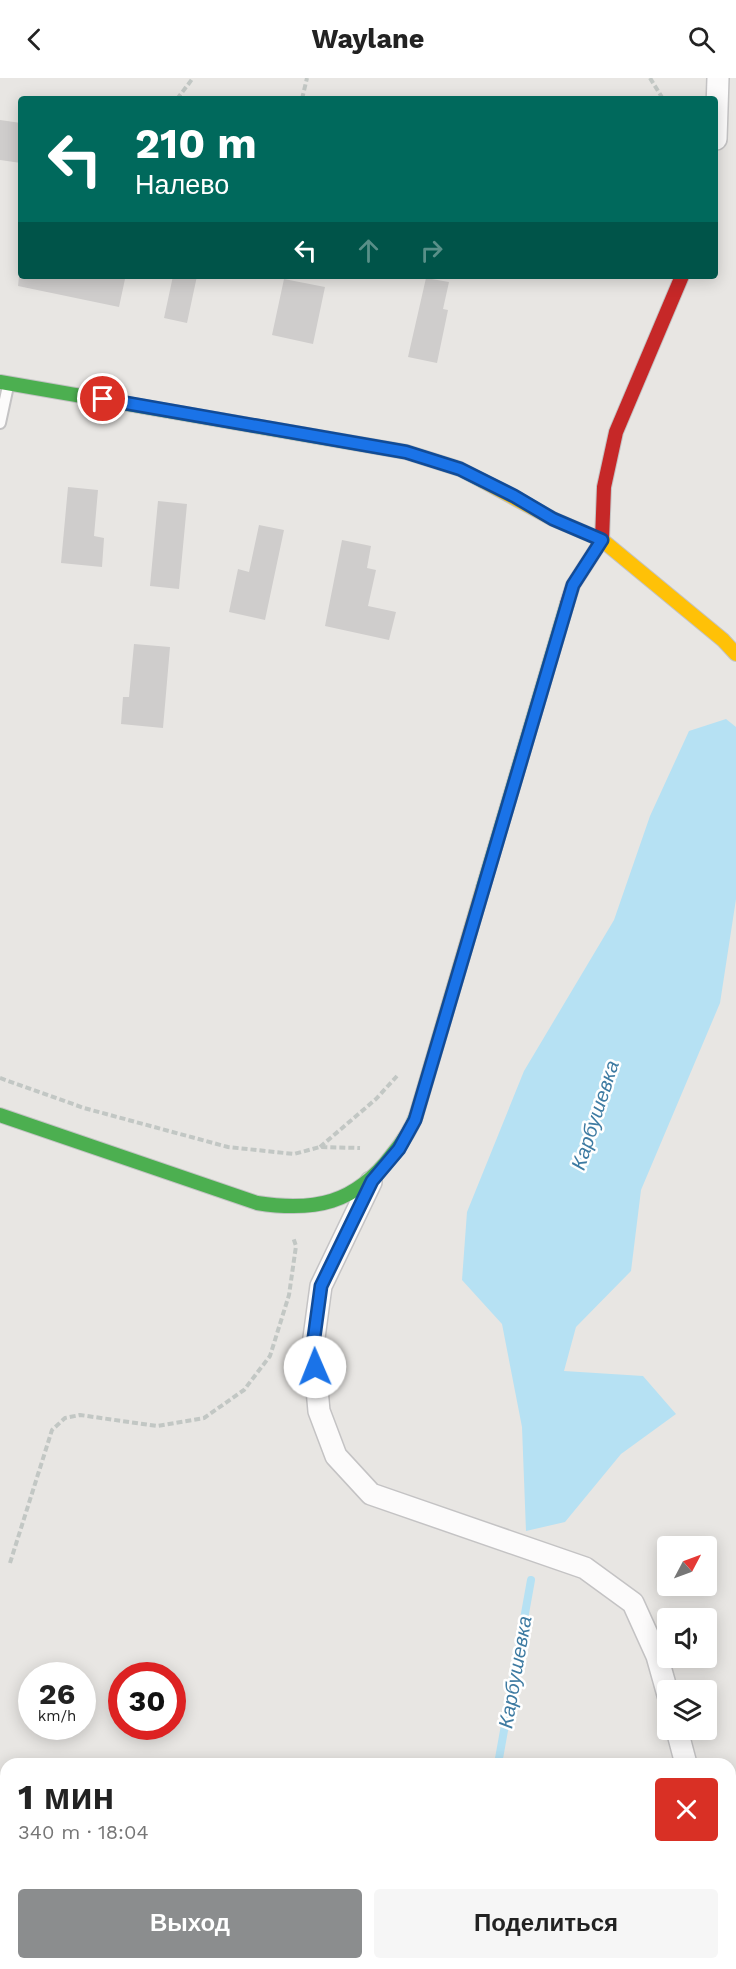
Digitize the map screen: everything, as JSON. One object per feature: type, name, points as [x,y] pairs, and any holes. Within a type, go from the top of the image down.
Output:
[{"type":"street","points":[[717,96],[718,78]]},
{"type":"street","points":[[664,1680],[657,1656],[633,1603],[585,1568],[371,1494],[336,1456],[319,1411],[313,1345],[321,1286],[372,1181],[399,1149],[415,1120],[573,585],[602,540],[604,487],[616,432],[681,279]]},
{"type":"street","points":[[5,382],[406,452],[460,469],[553,519],[602,540],[723,640],[736,654]]},
{"type":"street","points":[[0,1115],[257,1203],[285,1210],[313,1209],[342,1198],[372,1181]]},
{"type":"street","points":[[680,1740],[684,1758]]},
{"type":"lane","points":[[0,423],[5,382]]},
{"type":"path","points":[[179,96],[193,78]]},
{"type":"path","points":[[303,96],[307,78]]},
{"type":"path","points":[[650,78],[661,96]]},
{"type":"path","points":[[320,1147],[376,1099],[398,1074]]},
{"type":"path","points":[[0,1078],[84,1108],[228,1147],[294,1154],[320,1147],[399,1149]]},
{"type":"path","points":[[10,1563],[52,1430],[65,1418],[80,1415],[157,1426],[204,1418],[244,1390],[270,1356],[289,1295],[296,1246],[285,1210]]},
{"type":"water","points":[[726,719],[736,727],[736,899],[720,1003],[641,1190],[631,1271],[576,1327],[564,1371],[643,1376],[676,1414],[621,1454],[565,1522],[526,1531],[522,1427],[502,1324],[462,1280],[467,1212],[524,1071],[614,920],[650,816],[689,731]]},
{"type":"building","points":[[0,120],[18,123],[18,163],[0,160]]},
{"type":"building","points":[[19,279],[125,279],[119,307],[18,286]]},
{"type":"building","points":[[172,279],[196,279],[187,323],[164,318]]},
{"type":"building","points":[[284,279],[325,287],[313,344],[272,335]]},
{"type":"building","points":[[426,279],[449,282],[443,309],[448,310],[437,363],[408,357]]},
{"type":"building","points":[[68,487],[98,490],[94,536],[104,538],[102,567],[61,563]]},
{"type":"building","points":[[158,501],[187,504],[179,589],[150,586]]},
{"type":"building","points":[[259,525],[284,530],[265,620],[229,612],[238,569],[249,572]]},
{"type":"building","points":[[342,540],[371,546],[367,568],[376,570],[368,606],[396,612],[389,640],[325,626]]},
{"type":"building","points":[[134,644],[170,647],[163,728],[121,724],[123,697],[129,697]]},
{"type":"waterway","name":"Карбушевка","points":[[499,1758],[531,1580]]},
{"type":"traffic: fast","points":[[0,382],[406,452],[460,469],[483,481]]},
{"type":"traffic: fast","points":[[483,888],[567,604]]},
{"type":"traffic: fast","points":[[0,1115],[257,1203],[278,1206],[315,1205],[348,1194],[378,1172],[409,1132],[416,1116]]},
{"type":"traffic: slow","points":[[483,481],[553,519],[602,540],[723,640],[736,654]]},
{"type":"traffic: slow","points":[[416,1116],[483,888]]},
{"type":"traffic: jam","points":[[567,604],[573,585],[602,540],[604,487],[616,432],[681,279]]},
{"type":"route","points":[[103,399],[406,452],[460,469],[553,519],[602,540],[573,585],[415,1120],[399,1149],[372,1181],[321,1286],[313,1345],[315,1367]]}]
